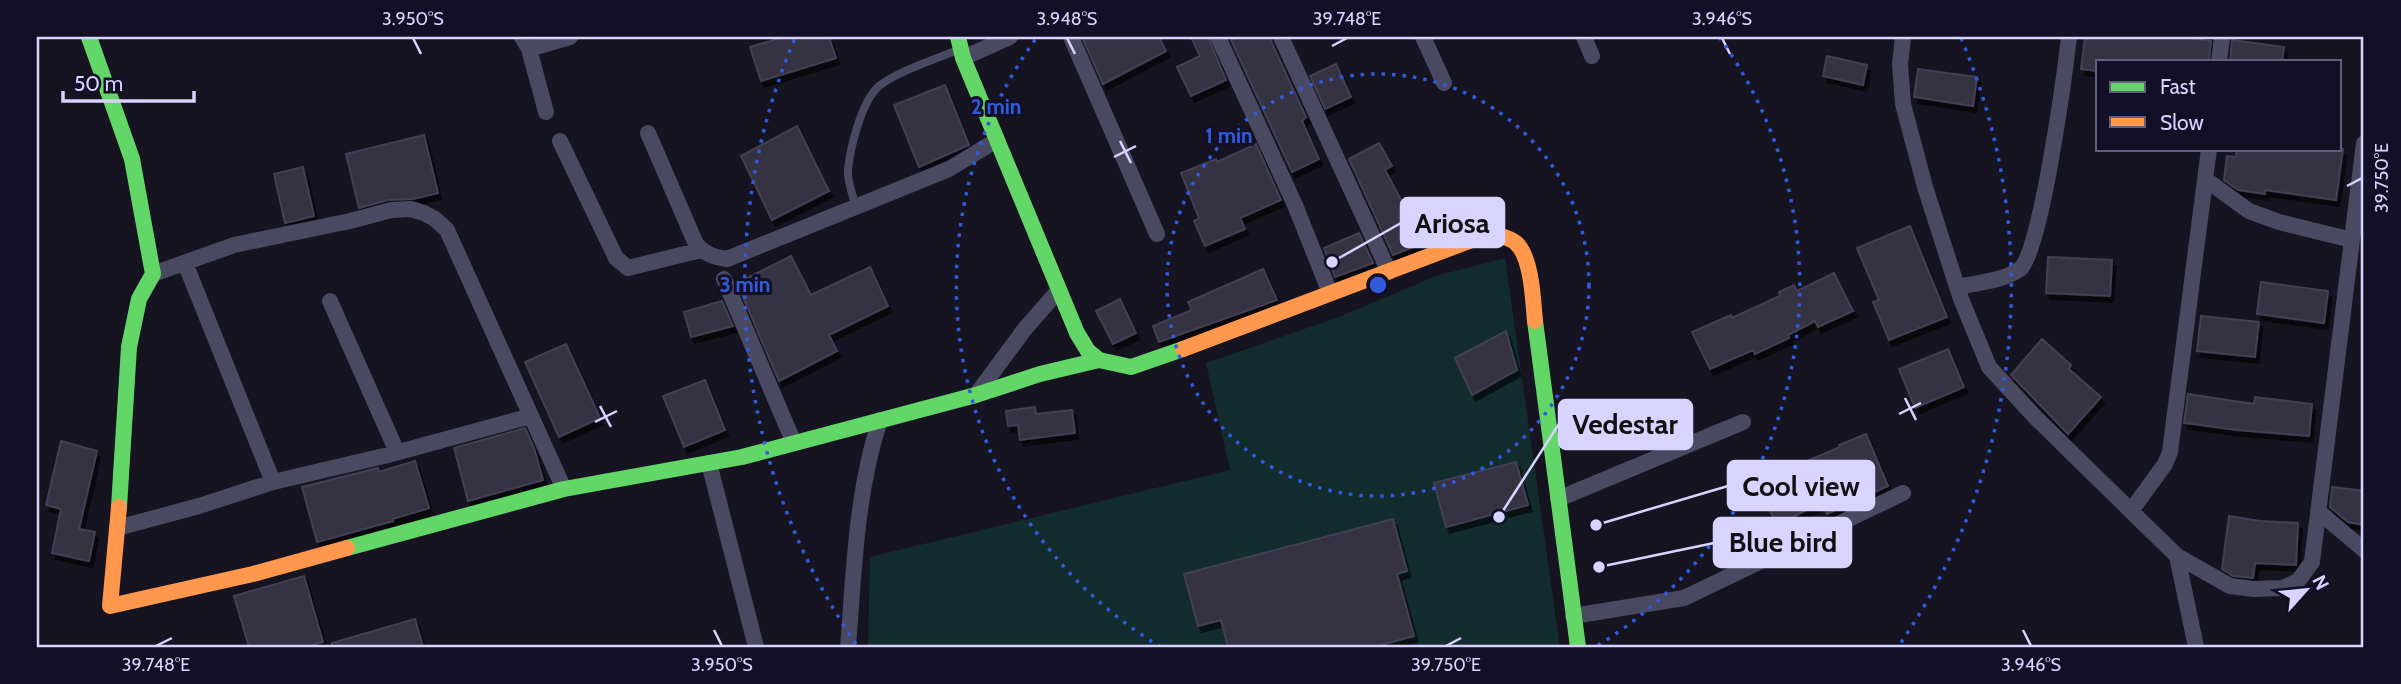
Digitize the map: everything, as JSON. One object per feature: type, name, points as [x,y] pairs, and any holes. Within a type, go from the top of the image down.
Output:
[{"type":"street","points":[[89,37],[132,159],[153,274],[139,299],[129,347],[124,456],[110,606],[253,574],[564,489],[709,463],[794,443],[1099,360],[1130,367],[1244,327],[1485,235],[1499,234],[1509,237],[1522,249],[1532,295],[1578,647]]},
{"type":"street","points":[[546,112],[525,43],[570,37]]},
{"type":"street","points":[[1010,37],[961,48],[1058,291],[1088,351],[1099,360]]},
{"type":"street","points":[[1070,37],[1157,234]]},
{"type":"street","points":[[1218,37],[1296,205],[1330,293]]},
{"type":"street","points":[[1281,37],[1389,272]]},
{"type":"street","points":[[1423,37],[1444,83]]},
{"type":"street","points":[[1584,37],[1592,56]]},
{"type":"street","points":[[1903,37],[1900,64],[1903,104],[1925,187],[1958,287],[1989,367],[2028,410],[2178,556],[2230,586],[2254,590],[2283,588],[2298,581],[2312,562],[2364,143]]},
{"type":"street","points":[[1958,287],[2012,273],[2025,261],[2038,224],[2063,89],[2069,37]]},
{"type":"street","points":[[2219,60],[2222,37]]},
{"type":"street","points":[[648,133],[696,243],[701,250],[713,257],[727,259],[949,169],[997,140]]},
{"type":"street","points":[[560,142],[616,258],[628,268],[701,250]]},
{"type":"street","points":[[2131,511],[2170,452],[2209,150]]},
{"type":"street","points":[[2205,179],[2249,211],[2279,222],[2352,240]]},
{"type":"street","points":[[153,274],[234,245],[391,210],[411,209],[424,213],[447,230],[564,489]]},
{"type":"street","points":[[185,263],[273,482]]},
{"type":"street","points":[[723,279],[794,443]]},
{"type":"street","points":[[976,395],[1024,330],[1058,291]]},
{"type":"street","points":[[330,301],[397,452]]},
{"type":"street","points":[[117,528],[273,482],[531,416]]},
{"type":"street","points":[[848,647],[857,544],[868,463],[880,420]]},
{"type":"street","points":[[1558,499],[1744,422]]},
{"type":"street","points":[[709,463],[756,647]]},
{"type":"street","points":[[1573,616],[1684,598],[1903,493]]},
{"type":"street","points":[[2319,512],[2364,550]]},
{"type":"street","points":[[2178,556],[2196,647]]},
{"type":"lane","points":[[856,207],[847,172],[859,124],[877,88],[895,77],[961,48]]},
{"type":"green space","points":[[1505,258],[1560,647],[868,647],[870,557],[1230,470],[1206,363],[1339,317],[1436,276]]},
{"type":"building","points":[[784,37],[829,37],[836,58],[761,81],[750,47]]},
{"type":"building","points":[[1082,37],[1159,37],[1166,51],[1103,84]]},
{"type":"building","points":[[1191,37],[1208,37],[1226,80],[1191,96],[1177,67],[1200,56]]},
{"type":"building","points":[[1239,37],[1269,37],[1306,117],[1302,121],[1319,159],[1292,172],[1231,40]]},
{"type":"building","points":[[2085,37],[2179,37],[2211,41],[2209,60],[2096,60],[2096,71],[2081,69]]},
{"type":"building","points":[[2232,40],[2284,47],[2282,60],[2230,60]]},
{"type":"building","points":[[1827,56],[1867,65],[1863,85],[1823,76]]},
{"type":"building","points":[[1336,64],[1351,97],[1325,109],[1310,76]]},
{"type":"building","points":[[1918,69],[1977,77],[1973,106],[1914,97]]},
{"type":"building","points":[[945,85],[969,145],[919,167],[894,105]]},
{"type":"building","points":[[797,126],[829,191],[772,220],[741,156]]},
{"type":"building","points":[[424,135],[438,193],[413,199],[388,200],[359,208],[346,154]]},
{"type":"building","points":[[1379,143],[1392,166],[1385,170],[1424,243],[1393,255],[1349,159]]},
{"type":"building","points":[[1256,144],[1281,200],[1240,218],[1245,229],[1205,246],[1194,221],[1199,218],[1181,173],[1216,159],[1217,162]]},
{"type":"building","points":[[2343,149],[2336,200],[2265,190],[2265,194],[2238,190],[2224,180],[2227,156],[2236,157],[2237,150]]},
{"type":"building","points":[[303,167],[314,216],[285,223],[274,174]]},
{"type":"building","points":[[1910,226],[1947,317],[1889,340],[1873,302],[1879,300],[1857,248]]},
{"type":"building","points":[[1359,233],[1373,263],[1335,277],[1324,248]]},
{"type":"building","points":[[791,256],[811,295],[870,267],[888,306],[829,335],[837,351],[779,381],[737,283]]},
{"type":"building","points":[[2048,257],[2112,260],[2110,296],[2046,293]]},
{"type":"building","points":[[1263,269],[1277,300],[1159,342],[1153,326],[1192,310],[1188,302]]},
{"type":"building","points":[[1834,273],[1853,311],[1818,327],[1815,321],[1788,335],[1789,338],[1755,354],[1753,350],[1710,369],[1692,332],[1731,315],[1732,318],[1780,296],[1779,292],[1794,285],[1797,291]]},
{"type":"building","points":[[2261,282],[2328,291],[2324,323],[2257,314]]},
{"type":"building","points":[[1120,299],[1136,333],[1113,344],[1096,311]]},
{"type":"building","points":[[722,301],[733,326],[691,337],[684,312]]},
{"type":"building","points":[[2201,316],[2259,322],[2255,357],[2197,351]]},
{"type":"building","points":[[1506,331],[1517,370],[1472,395],[1455,358]]},
{"type":"building","points":[[2042,339],[2071,365],[2069,369],[2101,397],[2068,434],[2011,375]]},
{"type":"building","points":[[566,344],[600,418],[559,437],[525,362]]},
{"type":"building","points":[[1948,349],[1964,387],[1915,408],[1899,369]]},
{"type":"building","points":[[705,380],[725,430],[684,447],[663,396]]},
{"type":"building","points":[[2188,394],[2254,404],[2255,397],[2312,404],[2309,436],[2184,423]]},
{"type":"building","points":[[1035,407],[1036,414],[1072,410],[1075,433],[1020,440],[1018,425],[1008,426],[1006,411]]},
{"type":"building","points":[[525,428],[543,480],[468,501],[454,448]]},
{"type":"building","points":[[1866,434],[1888,486],[1827,514],[1822,502],[1777,525],[1758,487]]},
{"type":"building","points":[[61,441],[97,451],[79,529],[95,532],[89,561],[52,553],[61,509],[46,505]]},
{"type":"building","points":[[415,461],[429,508],[317,542],[302,487],[378,468],[379,472]]},
{"type":"building","points":[[1516,462],[1528,505],[1446,527],[1434,483]]},
{"type":"building","points":[[2332,487],[2364,491],[2364,525],[2348,522],[2330,507]]},
{"type":"building","points":[[2229,516],[2298,523],[2296,565],[2255,563],[2253,578],[2233,576],[2222,569]]},
{"type":"building","points":[[1393,519],[1407,571],[1397,574],[1414,636],[1373,647],[1228,647],[1221,620],[1198,626],[1184,574]]},
{"type":"building","points":[[304,576],[323,642],[305,647],[249,647],[234,596]]},
{"type":"building","points":[[415,619],[423,647],[332,647],[332,643]]},
{"type":"traffic: fast","points":[[89,37],[132,159],[153,274],[139,299],[129,347],[119,507]]},
{"type":"traffic: fast","points":[[958,37],[963,58],[1077,333],[1088,351],[1099,360],[1131,367],[1183,349]]},
{"type":"traffic: fast","points":[[1535,321],[1578,647]]},
{"type":"traffic: fast","points":[[347,548],[564,489],[742,457],[1099,360]]},
{"type":"traffic: slow","points":[[1183,349],[1485,235],[1510,239],[1522,251],[1531,281],[1535,321]]},
{"type":"traffic: slow","points":[[119,507],[110,606],[253,574],[347,548]]},
{"type":"place","name":"Ariosa","points":[[1332,262]]},
{"type":"place","name":"Vedestar","points":[[1499,517]]},
{"type":"place","name":"Cool view","points":[[1596,525]]},
{"type":"place","name":"Blue bird","points":[[1599,567]]}]
